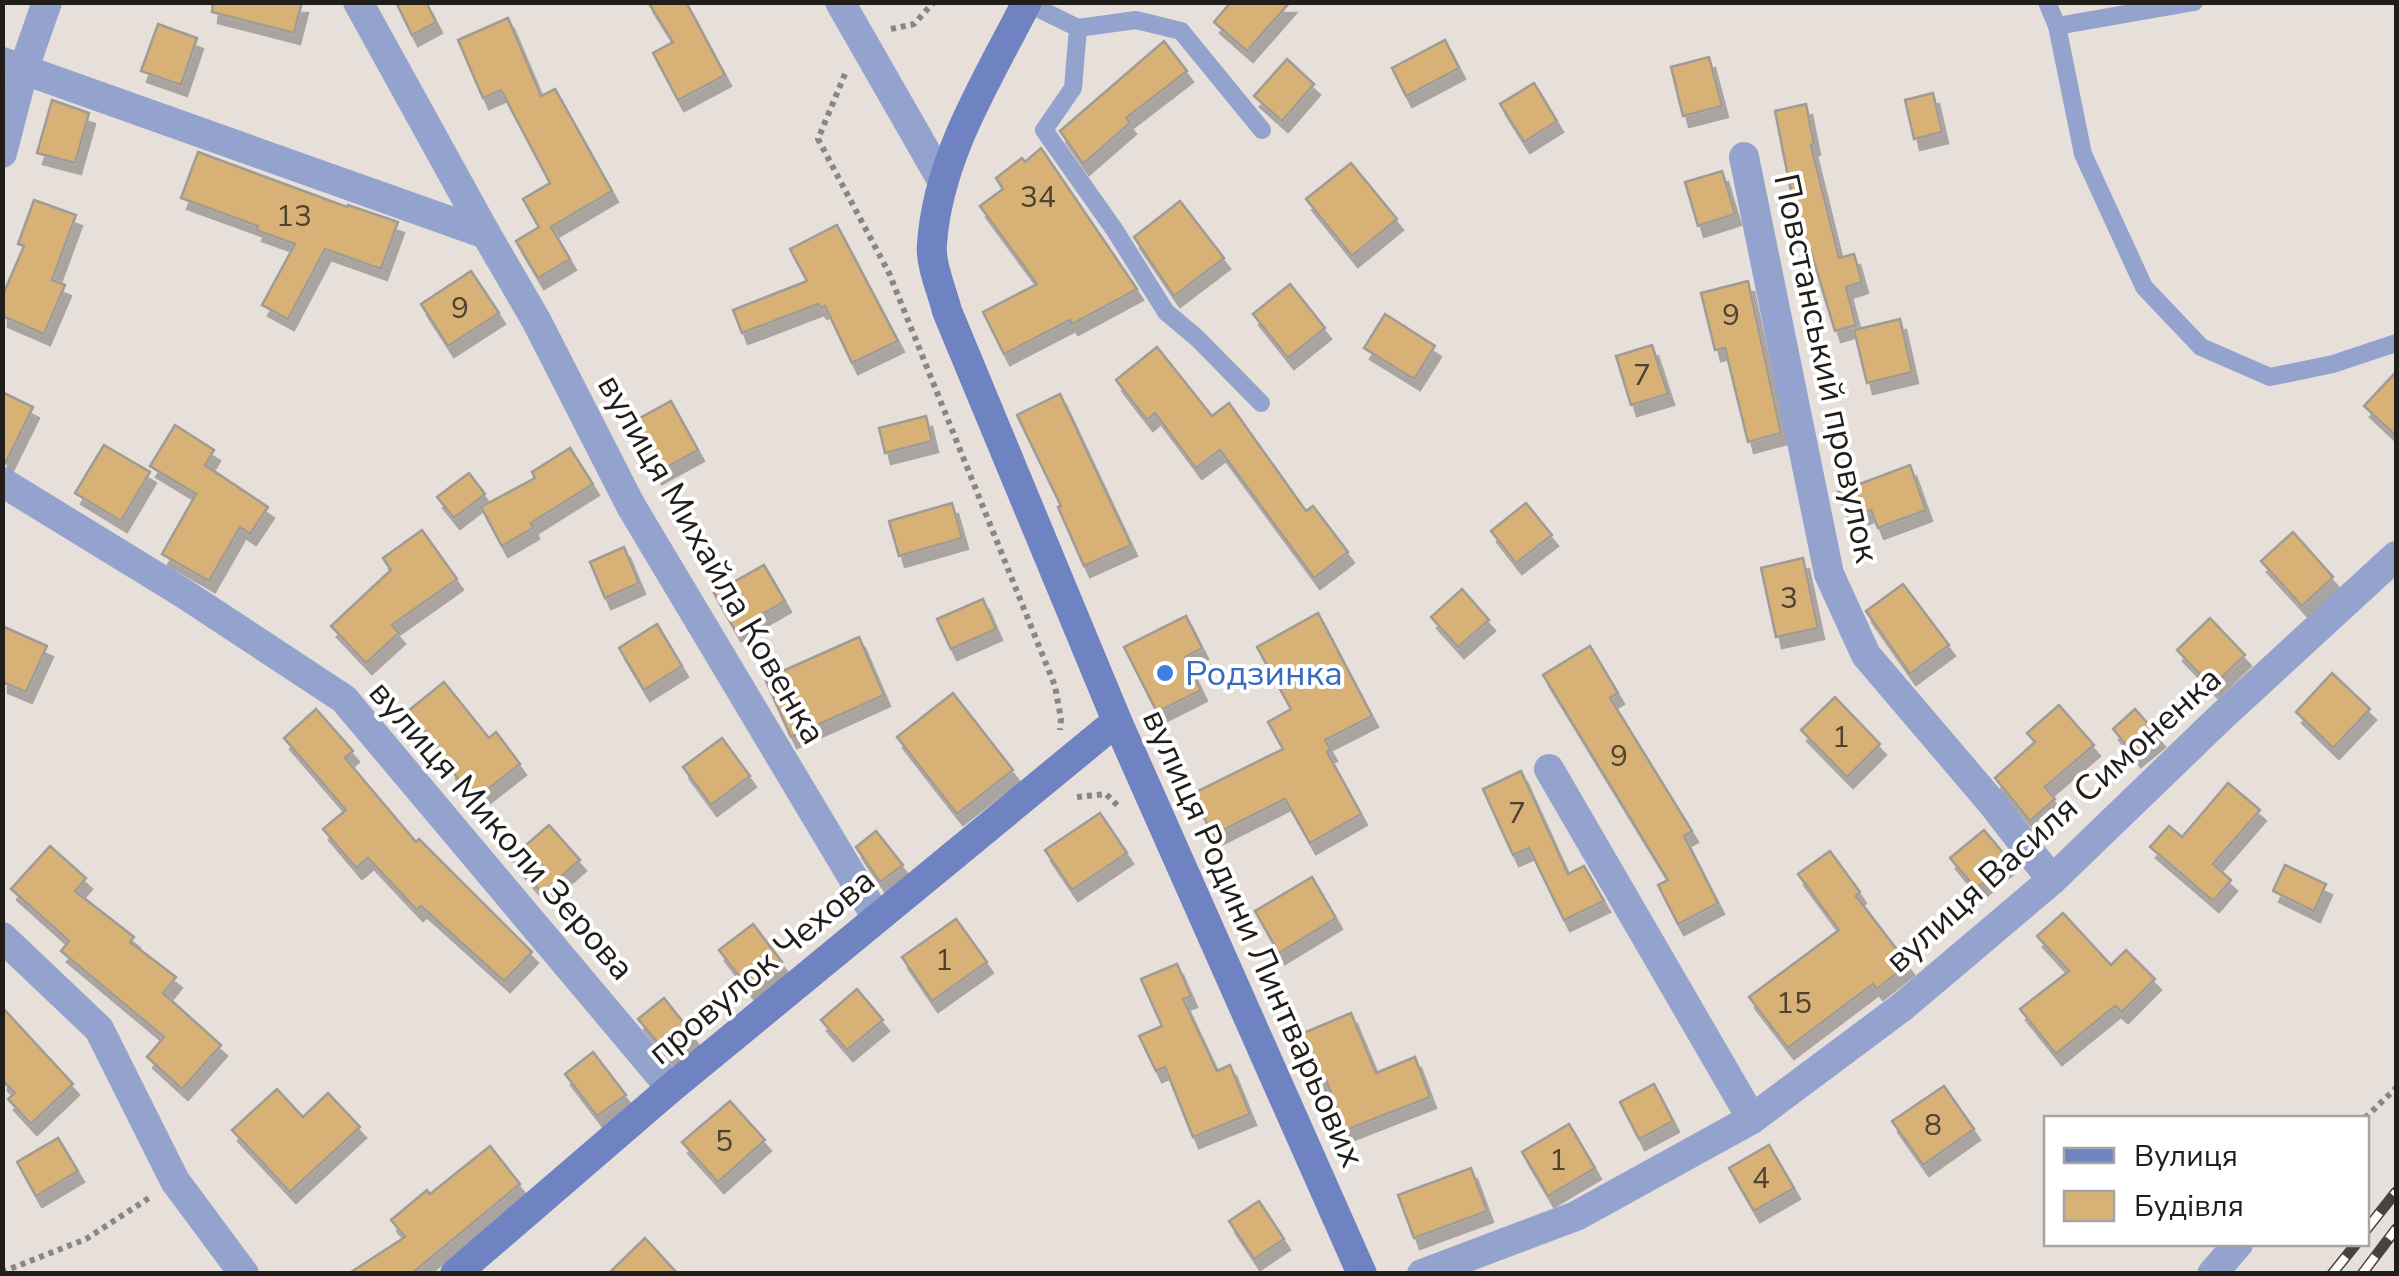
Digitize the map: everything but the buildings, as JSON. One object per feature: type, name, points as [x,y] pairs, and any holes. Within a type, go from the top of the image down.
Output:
[{"type":"main road","name":"вулиця Родини Линтварьових","points":[[1027,3],[965,120],[942,182],[931,248],[947,311],[1117,721],[1362,1274]]},
{"type":"main road","name":"провулок Чехова","points":[[456,1274],[671,1088],[1117,721]]},
{"type":"street","points":[[2,153],[13,65],[47,2]]},
{"type":"street","name":"вулиця Михайла Ковенка","points":[[358,2],[536,320],[631,506],[878,918]]},
{"type":"street","points":[[840,2],[942,182]]},
{"type":"street","points":[[13,65],[486,234]]},
{"type":"street","name":"Повстанський провулок","points":[[1744,157],[1829,574],[1866,655],[2052,880]]},
{"type":"street","name":"вулиця Миколи Зерова","points":[[2,482],[183,593],[344,699],[671,1088]]},
{"type":"street","name":"вулиця Василя Симоненка","points":[[1422,1274],[1576,1216],[1752,1119],[1902,1007],[2052,880],[2396,556]]},
{"type":"street","points":[[1549,769],[1752,1119]]},
{"type":"street","points":[[2,937],[99,1029],[175,1181],[244,1274]]},
{"type":"street","points":[[2212,1274],[2236,1246]]},
{"type":"lane","points":[[2047,2],[2058,26],[2084,154],[2091,171],[2144,286],[2202,347],[2270,377],[2334,364],[2396,344]]},
{"type":"lane","points":[[2058,26],[2194,2]]},
{"type":"lane","points":[[1027,3],[1078,28],[1136,20],[1181,31],[1262,130]]},
{"type":"lane","points":[[1078,28],[1073,88],[1044,130],[1114,229],[1166,312],[1261,403]]},
{"type":"path","points":[[826,152],[889,272],[1055,686],[1062,719],[1059,740]]},
{"type":"path","points":[[1070,801],[1080,795],[1106,794],[1122,810]]},
{"type":"path","points":[[2367,1116],[2396,1088]]},
{"type":"path","points":[[2,1272],[86,1239],[175,1181]]},
{"type":"railway","points":[[2369,1226],[2396,1192]]},
{"type":"railway","points":[[2362,1274],[2396,1229]]},
{"type":"railway","points":[[2332,1274],[2354,1246]]},
{"type":"place","name":"Родзинка","points":[[1165,673]]}]
